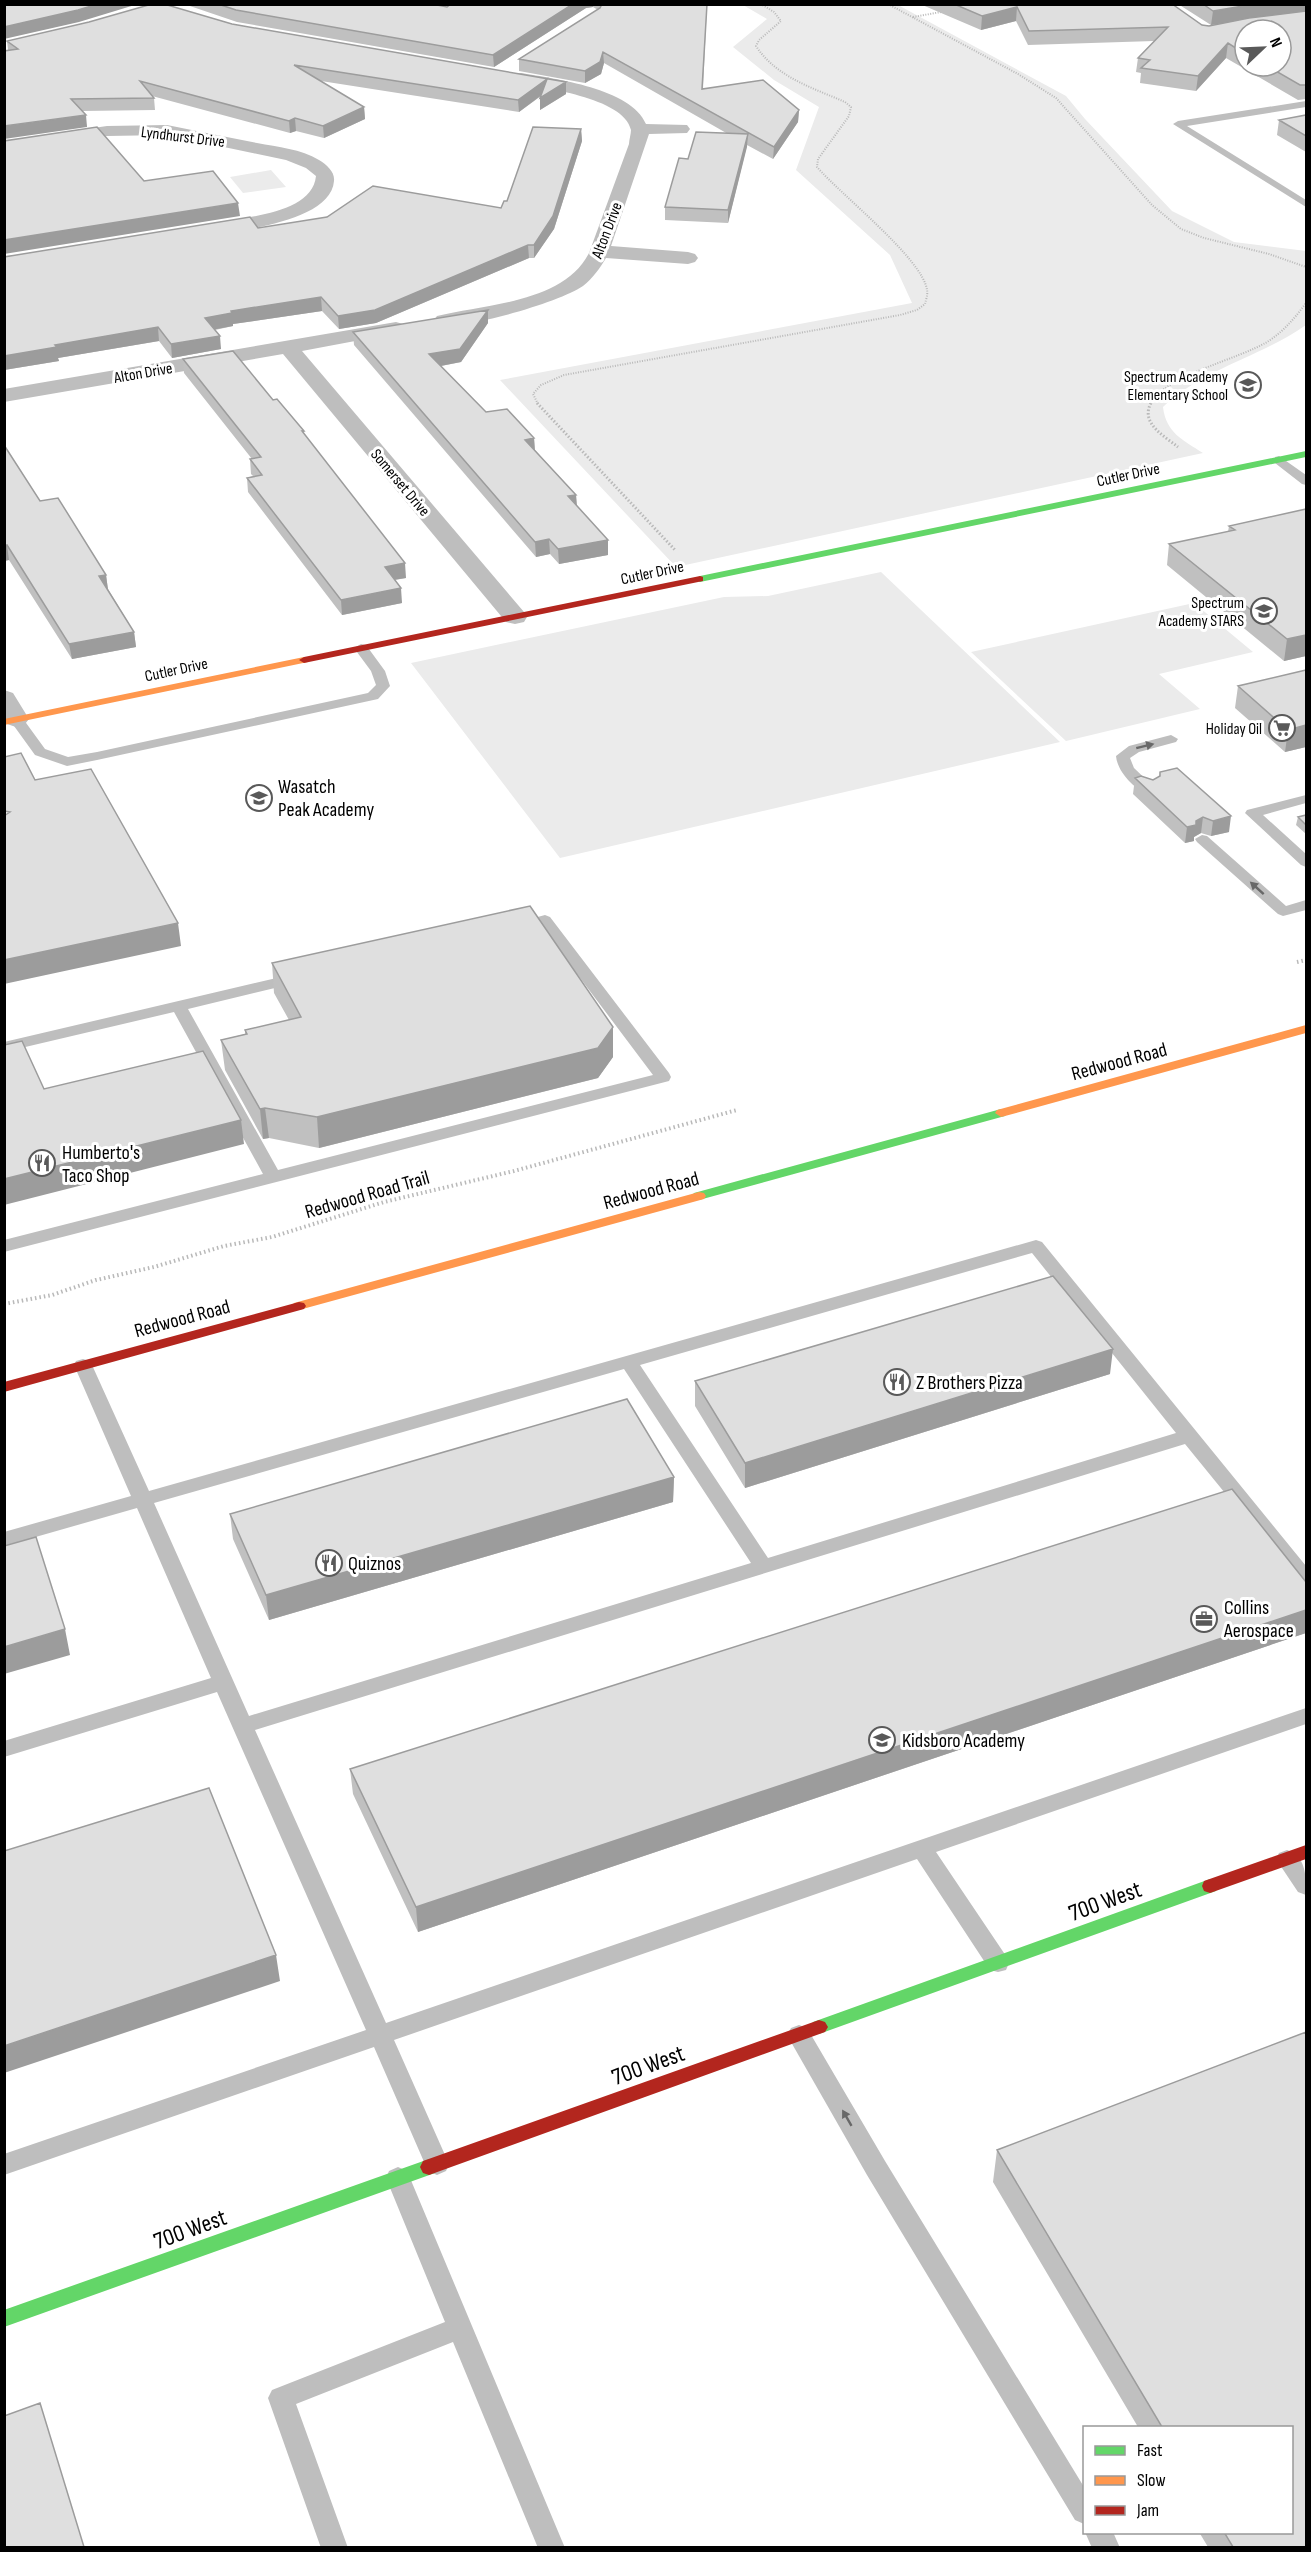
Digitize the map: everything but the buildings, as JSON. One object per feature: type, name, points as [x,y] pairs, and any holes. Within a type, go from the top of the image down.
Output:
[{"type":"street","points":[[507,68],[597,96],[627,112],[640,129],[681,129]]},
{"type":"street","name":"Alton Drive","points":[[4,396],[516,307],[550,295],[583,276],[590,268],[599,251],[638,144],[640,129]]},
{"type":"street","name":"Lyndhurst Drive","points":[[4,147],[107,131],[160,130],[278,151],[303,159],[321,169],[327,181],[325,188],[313,201],[301,208],[266,220],[198,231]]},
{"type":"street","points":[[599,251],[688,258]]},
{"type":"street","name":"Somerset Drive","points":[[288,346],[515,617]]},
{"type":"street","name":"Cutler Drive","points":[[8,713],[361,648],[1306,454]]},
{"type":"street","name":"Redwood Road","points":[[4,1387],[1306,1029]]},
{"type":"street","name":"700 West","points":[[4,2319],[1297,1856]]},
{"type":"lane","points":[[1306,104],[1178,124],[1306,204]]},
{"type":"lane","points":[[1279,460],[1306,481]]},
{"type":"lane","points":[[8,713],[40,752],[67,762],[373,696],[383,686],[378,671],[361,648]]},
{"type":"lane","points":[[1150,790],[1126,768],[1122,761],[1123,756],[1134,749],[1172,739]]},
{"type":"lane","points":[[1306,800],[1252,813],[1306,862]]},
{"type":"lane","points":[[1202,839],[1283,911],[1306,905]]},
{"type":"lane","points":[[4,1246],[663,1077],[545,920],[500,931]]},
{"type":"lane","points":[[4,1047],[317,974]]},
{"type":"lane","points":[[179,1006],[273,1177]]},
{"type":"lane","points":[[4,1539],[1036,1246],[1306,1579]]},
{"type":"lane","points":[[629,1362],[763,1566]]},
{"type":"lane","points":[[83,1365],[437,2164]]},
{"type":"lane","points":[[243,1726],[1189,1436]]},
{"type":"lane","points":[[4,1749],[223,1682]]},
{"type":"lane","points":[[4,2165],[381,2037],[1306,1716]]},
{"type":"lane","points":[[922,1849],[998,1963]]},
{"type":"lane","points":[[1297,1856],[1306,1886]]},
{"type":"lane","points":[[799,2035],[876,2168],[1083,2509]]},
{"type":"lane","points":[[398,2178],[552,2547]]},
{"type":"lane","points":[[335,2547],[281,2398],[459,2328]]},
{"type":"lane","points":[[1099,2534],[1107,2547]]},
{"type":"path","points":[[682,558],[634,504],[536,402],[533,394],[541,385],[564,375],[900,315],[917,310],[926,303],[928,296],[926,285],[901,250],[829,183],[817,167],[818,159],[849,116],[851,107],[782,72],[759,53],[756,46],[759,40],[781,21],[774,12],[761,4]]},
{"type":"path","points":[[888,4],[1056,98],[1152,205],[1181,228],[1204,238],[1285,259],[1306,267]]},
{"type":"path","points":[[913,17],[946,12]]},
{"type":"path","points":[[1180,449],[1149,421],[1147,410],[1154,397],[1185,378],[1264,344],[1292,324],[1306,303]]},
{"type":"path","points":[[1297,962],[1306,960]]},
{"type":"path","name":"Redwood Road Trail","points":[[4,1304],[52,1295],[96,1280],[154,1267],[224,1246],[272,1237],[384,1203],[514,1171],[609,1143],[684,1126],[737,1110]]},
{"type":"shaded area","points":[[743,5],[898,5],[1066,96],[1172,211],[1234,242],[1306,251],[1306,325],[1270,346],[1196,382],[1163,407],[1172,430],[1182,440],[1203,453],[676,567],[500,380],[912,303],[890,255],[796,170],[819,107],[774,80],[733,47],[767,19]]},
{"type":"shaded area","points":[[271,170],[286,187],[243,193],[230,177]]},
{"type":"shaded area","points":[[881,572],[1060,742],[560,858],[411,663],[724,597],[768,596]]},
{"type":"shaded area","points":[[1194,603],[1253,652],[1159,674],[1200,709],[1066,741],[971,652]]},
{"type":"traffic: fast","points":[[700,579],[1306,454]]},
{"type":"traffic: fast","points":[[699,1196],[1001,1113]]},
{"type":"traffic: fast","points":[[819,2027],[1210,1886]]},
{"type":"traffic: fast","points":[[4,2319],[429,2167]]},
{"type":"traffic: slow","points":[[4,722],[304,660]]},
{"type":"traffic: slow","points":[[1001,1113],[1306,1029]]},
{"type":"traffic: slow","points":[[299,1306],[699,1196]]},
{"type":"traffic: jam","points":[[304,660],[700,579]]},
{"type":"traffic: jam","points":[[4,1387],[299,1306]]},
{"type":"traffic: jam","points":[[1210,1886],[1306,1852]]},
{"type":"traffic: jam","points":[[429,2167],[819,2027]]},
{"type":"place","name":"Spectrum Academy Elementary School","points":[[1248,385]]},
{"type":"place","name":"Spectrum Academy STARS","points":[[1264,611]]},
{"type":"place","name":"Holiday Oil","points":[[1282,728]]},
{"type":"place","name":"Wasatch Peak Academy","points":[[259,798]]},
{"type":"place","name":"Humberto's Taco Shop","points":[[42,1163]]},
{"type":"place","name":"Z Brothers Pizza","points":[[897,1382]]},
{"type":"place","name":"Quiznos","points":[[329,1563]]},
{"type":"place","name":"Collins Aerospace","points":[[1204,1619]]},
{"type":"place","name":"Kidsboro Academy","points":[[882,1740]]}]
